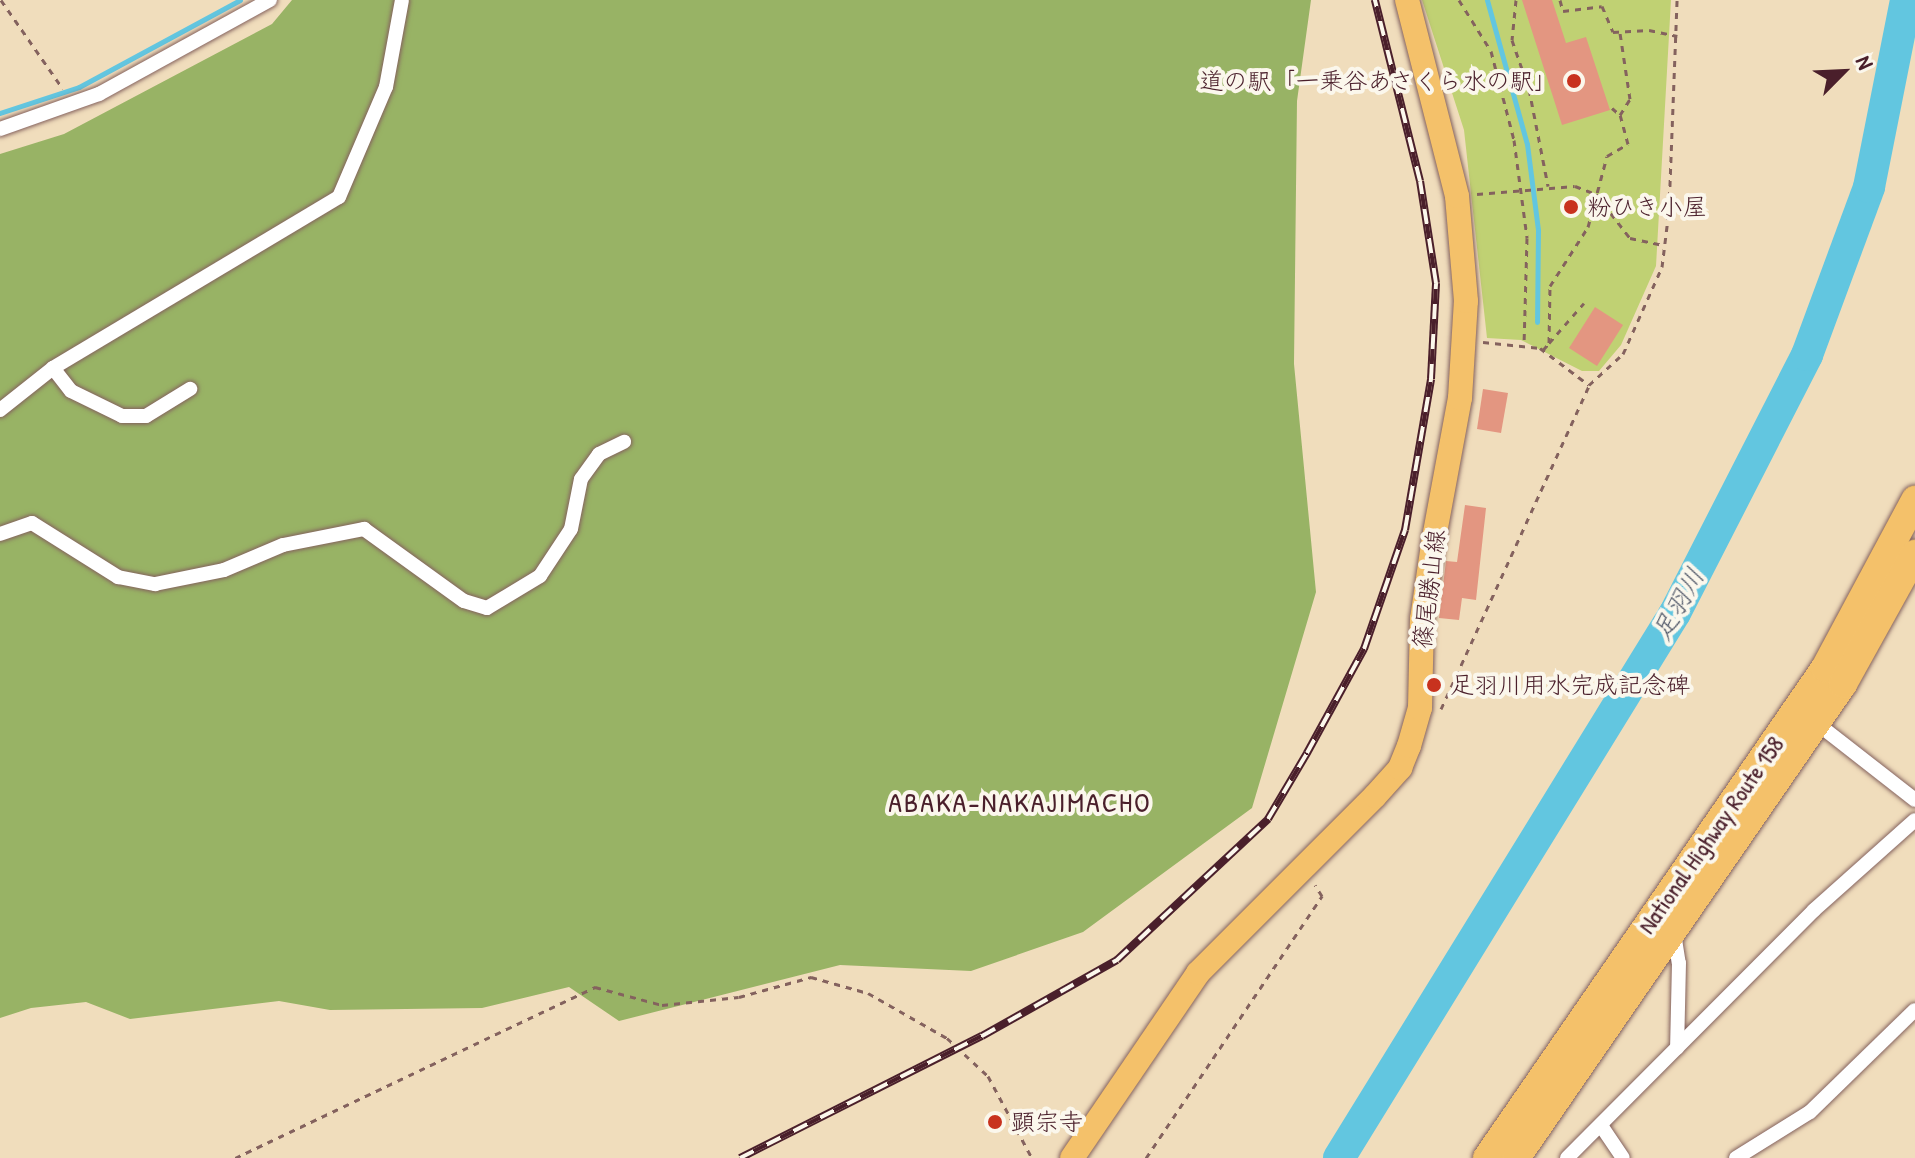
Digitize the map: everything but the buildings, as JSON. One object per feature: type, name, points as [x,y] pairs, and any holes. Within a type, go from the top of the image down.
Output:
[{"type":"highway","name":"National Highway Route 158","points":[[1487,1158],[1807,716],[1915,500]]},
{"type":"highway","name":"National Highway Route 158","points":[[1516,1158],[1673,929],[1807,716],[1915,554]]},
{"type":"main road","name":"篠尾勝山線","points":[[1072,1158],[1173,1003],[1400,768],[1420,708],[1422,619],[1465,343],[1457,196],[1407,0]]},
{"type":"street","points":[[0,129],[99,94],[270,0]]},
{"type":"street","points":[[0,410],[53,368],[339,197],[386,87],[402,0]]},
{"type":"street","points":[[53,368],[71,391],[122,416],[146,416],[190,389]]},
{"type":"street","points":[[0,534],[32,523],[118,577],[155,584],[224,570],[283,545],[364,529],[464,601],[487,608],[540,576],[571,529],[581,479],[599,454],[624,442]]},
{"type":"street","points":[[1807,716],[1915,800]]},
{"type":"street","points":[[1567,1158],[1602,1127],[1814,910],[1915,820]]},
{"type":"street","points":[[1673,929],[1679,963],[1677,1048]]},
{"type":"street","points":[[1736,1158],[1810,1112],[1915,1010]]},
{"type":"street","points":[[1602,1127],[1623,1158]]},
{"type":"path","points":[[1,0],[58,83]]},
{"type":"path","points":[[1459,0],[1491,51],[1522,187],[1527,238],[1524,346]]},
{"type":"path","points":[[1516,0],[1512,40],[1529,89],[1548,186]]},
{"type":"path","points":[[1560,0],[1563,11],[1602,6],[1609,28],[1620,33],[1649,30],[1677,36]]},
{"type":"path","points":[[1439,713],[1589,385],[1623,354],[1649,304],[1665,245],[1677,0]]},
{"type":"path","points":[[1620,33],[1630,99],[1620,115]]},
{"type":"path","points":[[1549,343],[1550,286],[1588,227],[1607,156],[1628,144],[1620,115],[1612,108]]},
{"type":"path","points":[[1457,196],[1522,187],[1575,186],[1596,194],[1630,238],[1665,245]]},
{"type":"path","points":[[1543,350],[1584,303]]},
{"type":"path","points":[[1465,343],[1543,350],[1589,385]]},
{"type":"path","points":[[1146,1158],[1322,896],[1303,867]]},
{"type":"path","points":[[235,1158],[595,987],[662,1005],[739,997],[811,977],[868,993],[947,1038],[988,1076],[1032,1158]]},
{"type":"green space","points":[[292,0],[1311,0],[1297,101],[1294,364],[1316,592],[1252,808],[1083,932],[971,971],[840,965],[619,1021],[569,987],[482,1008],[330,1010],[279,1001],[130,1019],[86,1002],[31,1008],[0,1018],[0,154],[64,134],[272,24]]},
{"type":"green space","points":[[1422,0],[1671,0],[1656,266],[1621,345],[1599,371],[1582,371],[1521,340],[1487,338],[1464,130]]},
{"type":"waterway","points":[[0,113],[79,87],[240,0]]},
{"type":"waterway","points":[[1487,0],[1527,144],[1538,230],[1537,322]]},
{"type":"waterway","name":"足羽川","points":[[1339,1158],[1675,613],[1807,355],[1869,187],[1906,0]]},
{"type":"railway","points":[[740,1158],[982,1036],[1117,960],[1268,819],[1307,753],[1364,649],[1405,530],[1431,379],[1436,283],[1420,181],[1375,0]]},
{"type":"place","name":"道の駅「一乗谷あさくら水の駅」","points":[[1574,81]]},
{"type":"place","name":"粉ひき小屋","points":[[1571,207]]},
{"type":"place","name":"足羽川用水完成記念碑","points":[[1434,685]]},
{"type":"place","name":"顕宗寺","points":[[995,1122]]},
{"type":"district","name":"ABAKA-NAKAJIMACHO","points":[[1020,802]]}]
